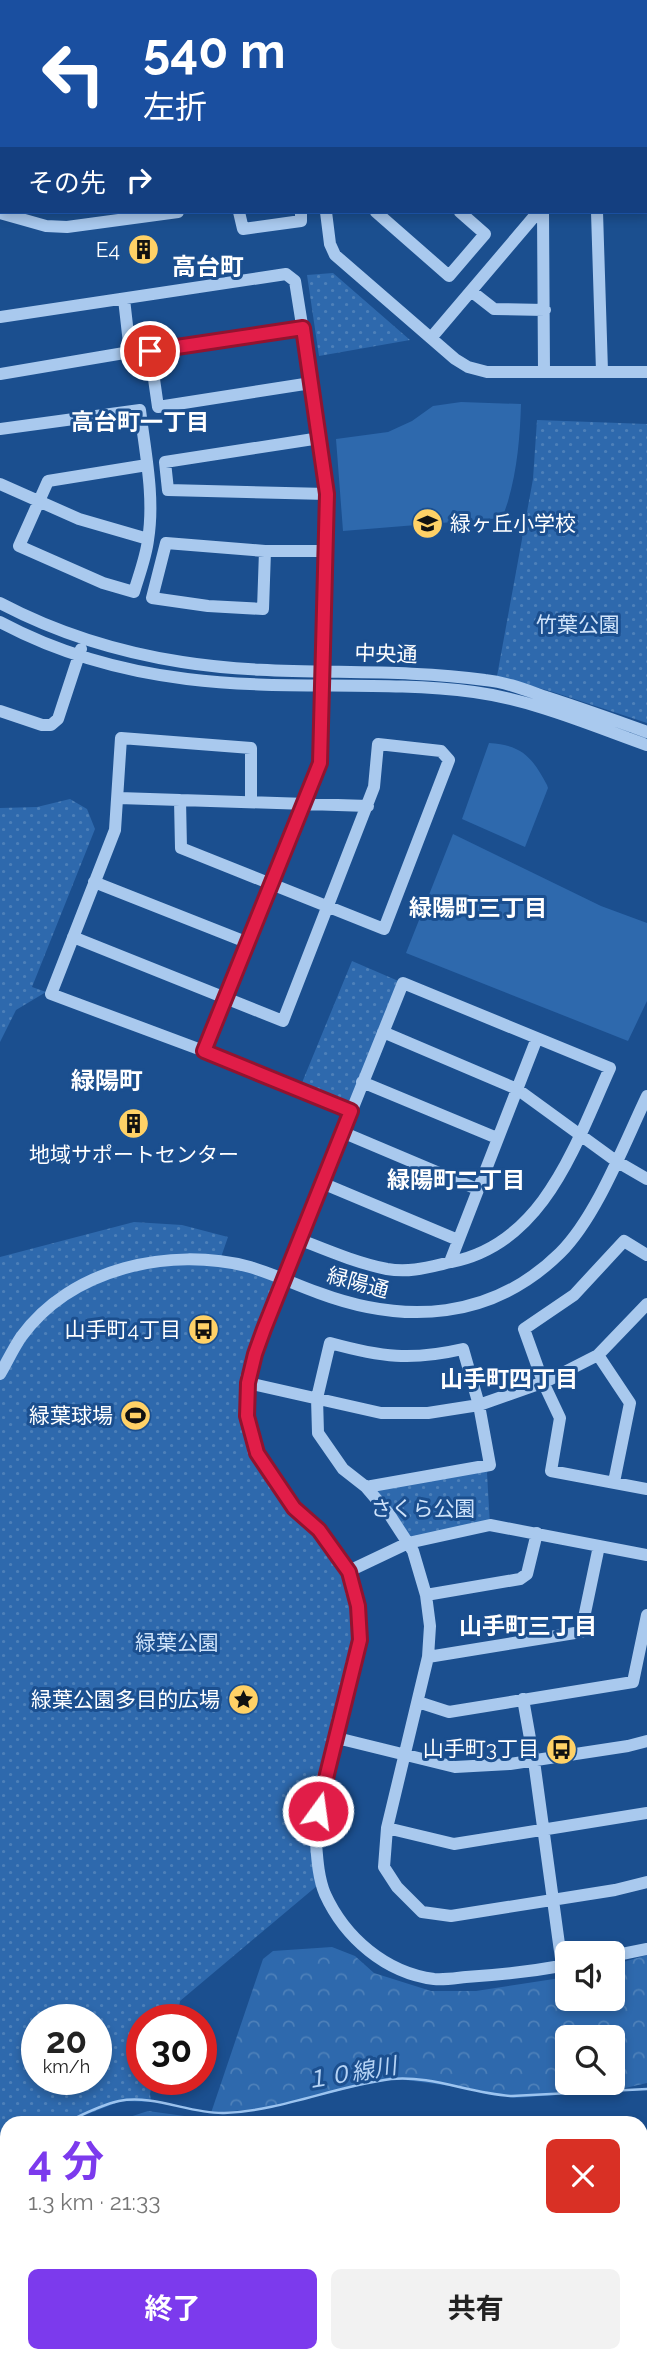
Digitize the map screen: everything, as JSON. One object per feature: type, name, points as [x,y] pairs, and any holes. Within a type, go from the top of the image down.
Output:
[{"type":"street","points":[[4,214],[47,226],[67,227],[163,214]]},
{"type":"street","points":[[239,214],[243,229],[302,221],[301,214]]},
{"type":"street","points":[[326,214],[330,244],[335,255],[455,359],[468,367],[487,372],[647,372]]},
{"type":"street","points":[[378,214],[449,276],[485,234],[462,214]]},
{"type":"street","points":[[431,338],[536,214]]},
{"type":"street","points":[[543,214],[544,372]]},
{"type":"street","points":[[597,214],[602,371]]},
{"type":"street","points":[[0,317],[286,274],[295,281],[327,494],[320,763],[204,1051]]},
{"type":"street","points":[[471,291],[494,309],[545,310]]},
{"type":"street","points":[[0,374],[130,352],[124,299]]},
{"type":"street","points":[[303,328],[150,351],[154,384],[158,407],[311,383]]},
{"type":"street","points":[[0,429],[140,410],[147,465],[150,503],[148,539],[134,592],[103,583],[19,546],[48,481],[147,465]]},
{"type":"street","points":[[320,438],[165,463],[168,490],[327,494]]},
{"type":"street","points":[[0,484],[79,519],[148,539]]},
{"type":"street","points":[[265,551],[263,609],[208,606],[152,598],[166,543],[265,551],[326,551]]},
{"type":"street","name":"中央通","points":[[0,603],[28,618],[130,653],[184,663],[475,692],[523,703],[647,745]]},
{"type":"street","name":"中央通","points":[[0,622],[79,656],[188,679],[322,678],[412,673],[486,680],[525,690],[647,732]]},
{"type":"street","points":[[0,711],[42,725],[51,725],[58,719],[84,639]]},
{"type":"street","points":[[251,801],[251,748],[121,738],[115,830],[51,993],[351,1111]]},
{"type":"street","points":[[72,937],[283,1021],[327,907],[368,806],[374,787],[378,744],[441,751],[449,760],[384,929],[327,907],[271,885],[181,848],[180,800]]},
{"type":"street","points":[[119,798],[368,806]]},
{"type":"street","points":[[94,882],[246,943]]},
{"type":"street","points":[[300,1240],[354,1260],[390,1269],[420,1270],[467,1260],[489,1250],[511,1236],[549,1194],[610,1068],[403,983],[284,1279],[255,1354],[248,1383],[247,1416],[257,1453],[294,1508],[319,1530],[349,1572],[358,1606],[360,1640],[315,1831],[317,1862],[325,1893],[343,1924],[368,1952],[388,1964],[435,1979],[555,1967]]},
{"type":"street","points":[[383,1032],[517,1089],[616,1161],[647,1179]]},
{"type":"street","points":[[450,1262],[537,1038]]},
{"type":"street","points":[[362,1082],[497,1138]]},
{"type":"street","name":"緑陽通","points":[[0,1374],[21,1337],[47,1308],[79,1286],[112,1272],[164,1259],[204,1259],[252,1268],[319,1293],[392,1312],[440,1312],[487,1301],[529,1278],[559,1253],[585,1222],[647,1097]]},
{"type":"street","points":[[342,1132],[477,1189]]},
{"type":"street","points":[[322,1183],[458,1240]]},
{"type":"street","points":[[647,1255],[624,1241],[575,1295],[524,1329],[543,1382],[560,1418],[551,1471],[647,1489]]},
{"type":"street","points":[[248,1383],[381,1413],[428,1413],[479,1405],[543,1382],[598,1355],[647,1304]]},
{"type":"street","points":[[366,1488],[490,1465],[479,1405],[463,1349],[416,1358],[391,1357],[330,1343],[317,1398],[318,1433],[343,1469],[366,1488],[389,1514],[419,1564],[426,1595],[430,1626],[428,1657],[387,1828],[384,1867],[397,1887],[422,1912],[452,1916],[615,1890],[647,1882]]},
{"type":"street","points":[[598,1355],[631,1403],[614,1482]]},
{"type":"street","points":[[349,1572],[408,1543],[490,1525],[647,1555]]},
{"type":"street","points":[[426,1595],[520,1579],[527,1574],[537,1533]]},
{"type":"street","points":[[428,1657],[581,1632],[599,1546]]},
{"type":"street","points":[[418,1702],[449,1712],[633,1682],[647,1615]]},
{"type":"street","points":[[523,1699],[560,1941]]},
{"type":"street","points":[[337,1738],[455,1767],[485,1767],[534,1761],[647,1741]]},
{"type":"street","points":[[387,1828],[454,1844],[647,1813]]},
{"type":"street","points":[[625,1953],[647,1949]]},
{"type":"green space","points":[[333,273],[410,340],[319,356],[307,275]]},
{"type":"green space","points":[[461,402],[521,404],[516,462],[511,491],[502,518],[343,531],[336,439],[388,432],[412,421],[433,406]]},
{"type":"green space","name":"竹葉公園","points":[[537,420],[647,424],[647,723],[497,676],[533,479]]},
{"type":"green space","points":[[489,743],[510,746],[525,754],[547,785],[525,847],[462,819]]},
{"type":"green space","points":[[70,799],[87,809],[95,829],[32,987],[46,992],[16,1010],[0,1042],[0,808],[37,807]]},
{"type":"green space","points":[[453,834],[601,906],[647,923],[647,1001],[628,1041],[406,953]]},
{"type":"green space","points":[[352,961],[403,983],[351,1111],[299,1090]]},
{"type":"green space","name":"緑葉公園","points":[[134,1222],[182,1225],[228,1237],[220,1260],[284,1279],[248,1383],[257,1453],[349,1571],[360,1640],[318,1811],[318,1885],[180,2004],[126,2004],[126,2095],[150,2095],[151,2102],[121,2101],[83,2116],[0,2116],[0,1257]]},
{"type":"green space","name":"さくら公園","points":[[490,1465],[487,1473],[490,1525],[408,1543],[373,1487]]},
{"type":"green space","points":[[332,1947],[355,1956],[374,1973],[431,1991],[476,1991],[555,1979],[555,2011],[625,2011],[625,1961],[647,1955],[647,2083],[625,2088],[625,2025],[555,2025],[556,2095],[514,2098],[473,2089],[391,2078],[268,2108],[211,2113],[263,1959],[273,1951]]},
{"type":"green space","points":[[148,2111],[184,2116],[133,2116]]},
{"type":"waterway","name":"１０線川","points":[[80,2116],[119,2101],[132,2100],[159,2102],[198,2111],[245,2111],[370,2082],[406,2078],[512,2096],[647,2089]]},
{"type":"place","name":"E4","points":[[143,250]]},
{"type":"place","name":"緑ヶ丘小学校","points":[[427,524]]},
{"type":"place","name":"地域サポートセンター","points":[[134,1123]]},
{"type":"place","name":"山手町4丁目","points":[[204,1330]]},
{"type":"place","name":"緑葉球場","points":[[136,1416]]},
{"type":"place","name":"緑葉公園多目的広場","points":[[243,1700]]},
{"type":"place","name":"山手町3丁目","points":[[562,1749]]},
{"type":"district","name":"高台町","points":[[208,267]]},
{"type":"district","name":"高台町一丁目","points":[[140,422]]},
{"type":"district","name":"緑陽町三丁目","points":[[478,908]]},
{"type":"district","name":"緑陽町","points":[[107,1081]]},
{"type":"district","name":"緑陽町二丁目","points":[[456,1180]]},
{"type":"district","name":"山手町四丁目","points":[[509,1379]]},
{"type":"district","name":"山手町三丁目","points":[[528,1626]]},
{"type":"route","points":[[150,351],[303,328],[327,494],[320,763],[204,1051],[351,1111],[264,1329],[248,1383],[247,1416],[257,1453],[294,1508],[319,1530],[349,1572],[358,1606],[360,1640],[350,1690],[318,1811]]}]
